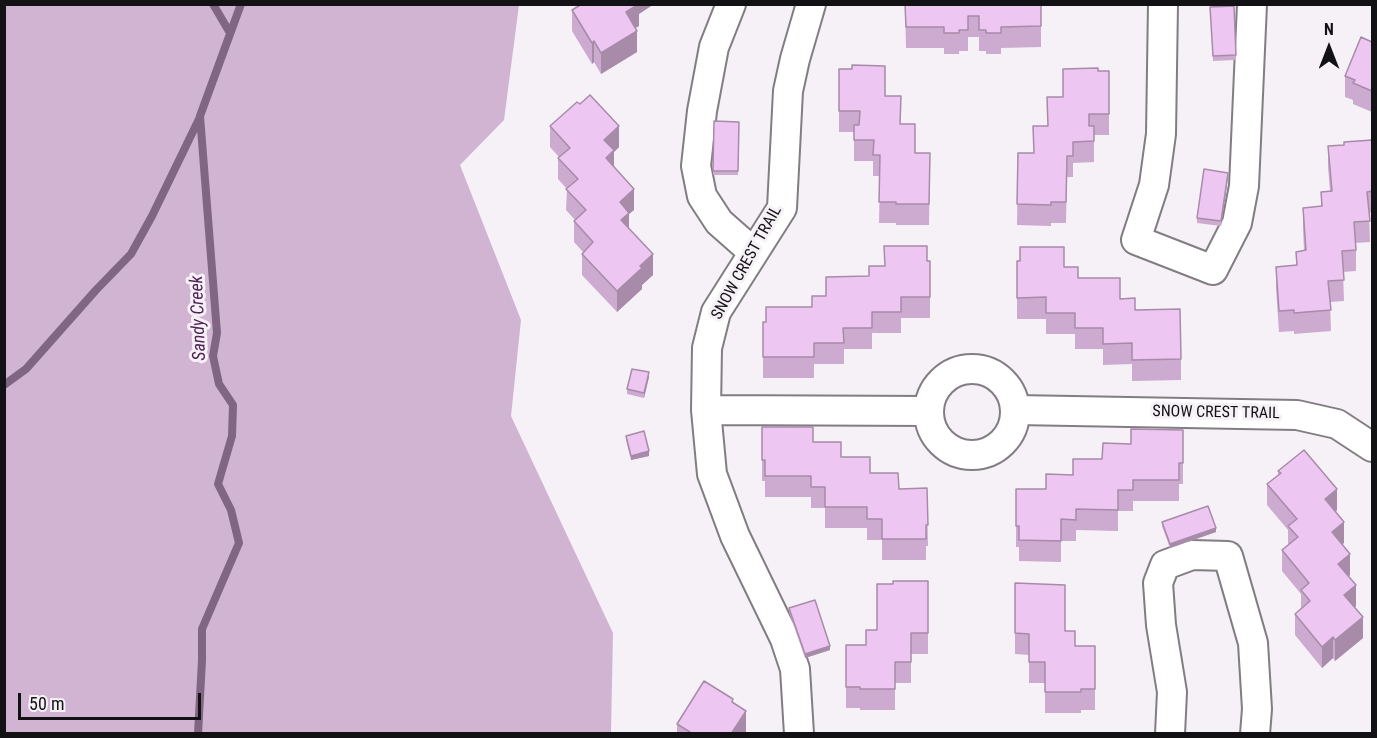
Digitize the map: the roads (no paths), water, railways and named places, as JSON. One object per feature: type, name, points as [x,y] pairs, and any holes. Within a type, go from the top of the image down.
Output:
[{"type":"street","points":[[731,4],[714,47],[702,111],[696,166],[702,196],[719,222],[753,252]]},
{"type":"street","points":[[1163,4],[1161,134],[1154,185],[1136,240],[1213,270],[1237,223],[1244,186],[1252,4]]},
{"type":"street","name":"SNOW CREST TRAIL","points":[[799,734],[795,669],[785,639],[735,536],[712,474],[706,410],[707,348],[716,312],[782,208],[788,91],[811,5]]},
{"type":"street","points":[[964,369],[979,369],[993,373],[1005,383],[1013,395],[1016,410],[1015,423],[1009,436],[987,453],[973,456],[953,450],[937,437],[930,425],[929,411],[931,397],[939,384],[950,374],[964,369]]},
{"type":"street","points":[[706,410],[929,411]]},
{"type":"street","name":"SNOW CREST TRAIL","points":[[1016,410],[1297,415],[1337,424],[1372,447]]},
{"type":"street","points":[[1170,734],[1172,692],[1161,625],[1158,583],[1165,565],[1192,555],[1228,556],[1253,643],[1257,709],[1255,734]]},
{"type":"waterway","name":"Sandy Creek","points":[[213,4],[230,33]]},
{"type":"waterway","name":"Sandy Creek","points":[[198,734],[202,629],[239,543],[231,510],[218,484],[232,436],[233,405],[219,384],[213,356],[217,333],[200,116],[241,4]]},
{"type":"waterway","points":[[4,385],[26,369],[131,254],[200,117]]}]
